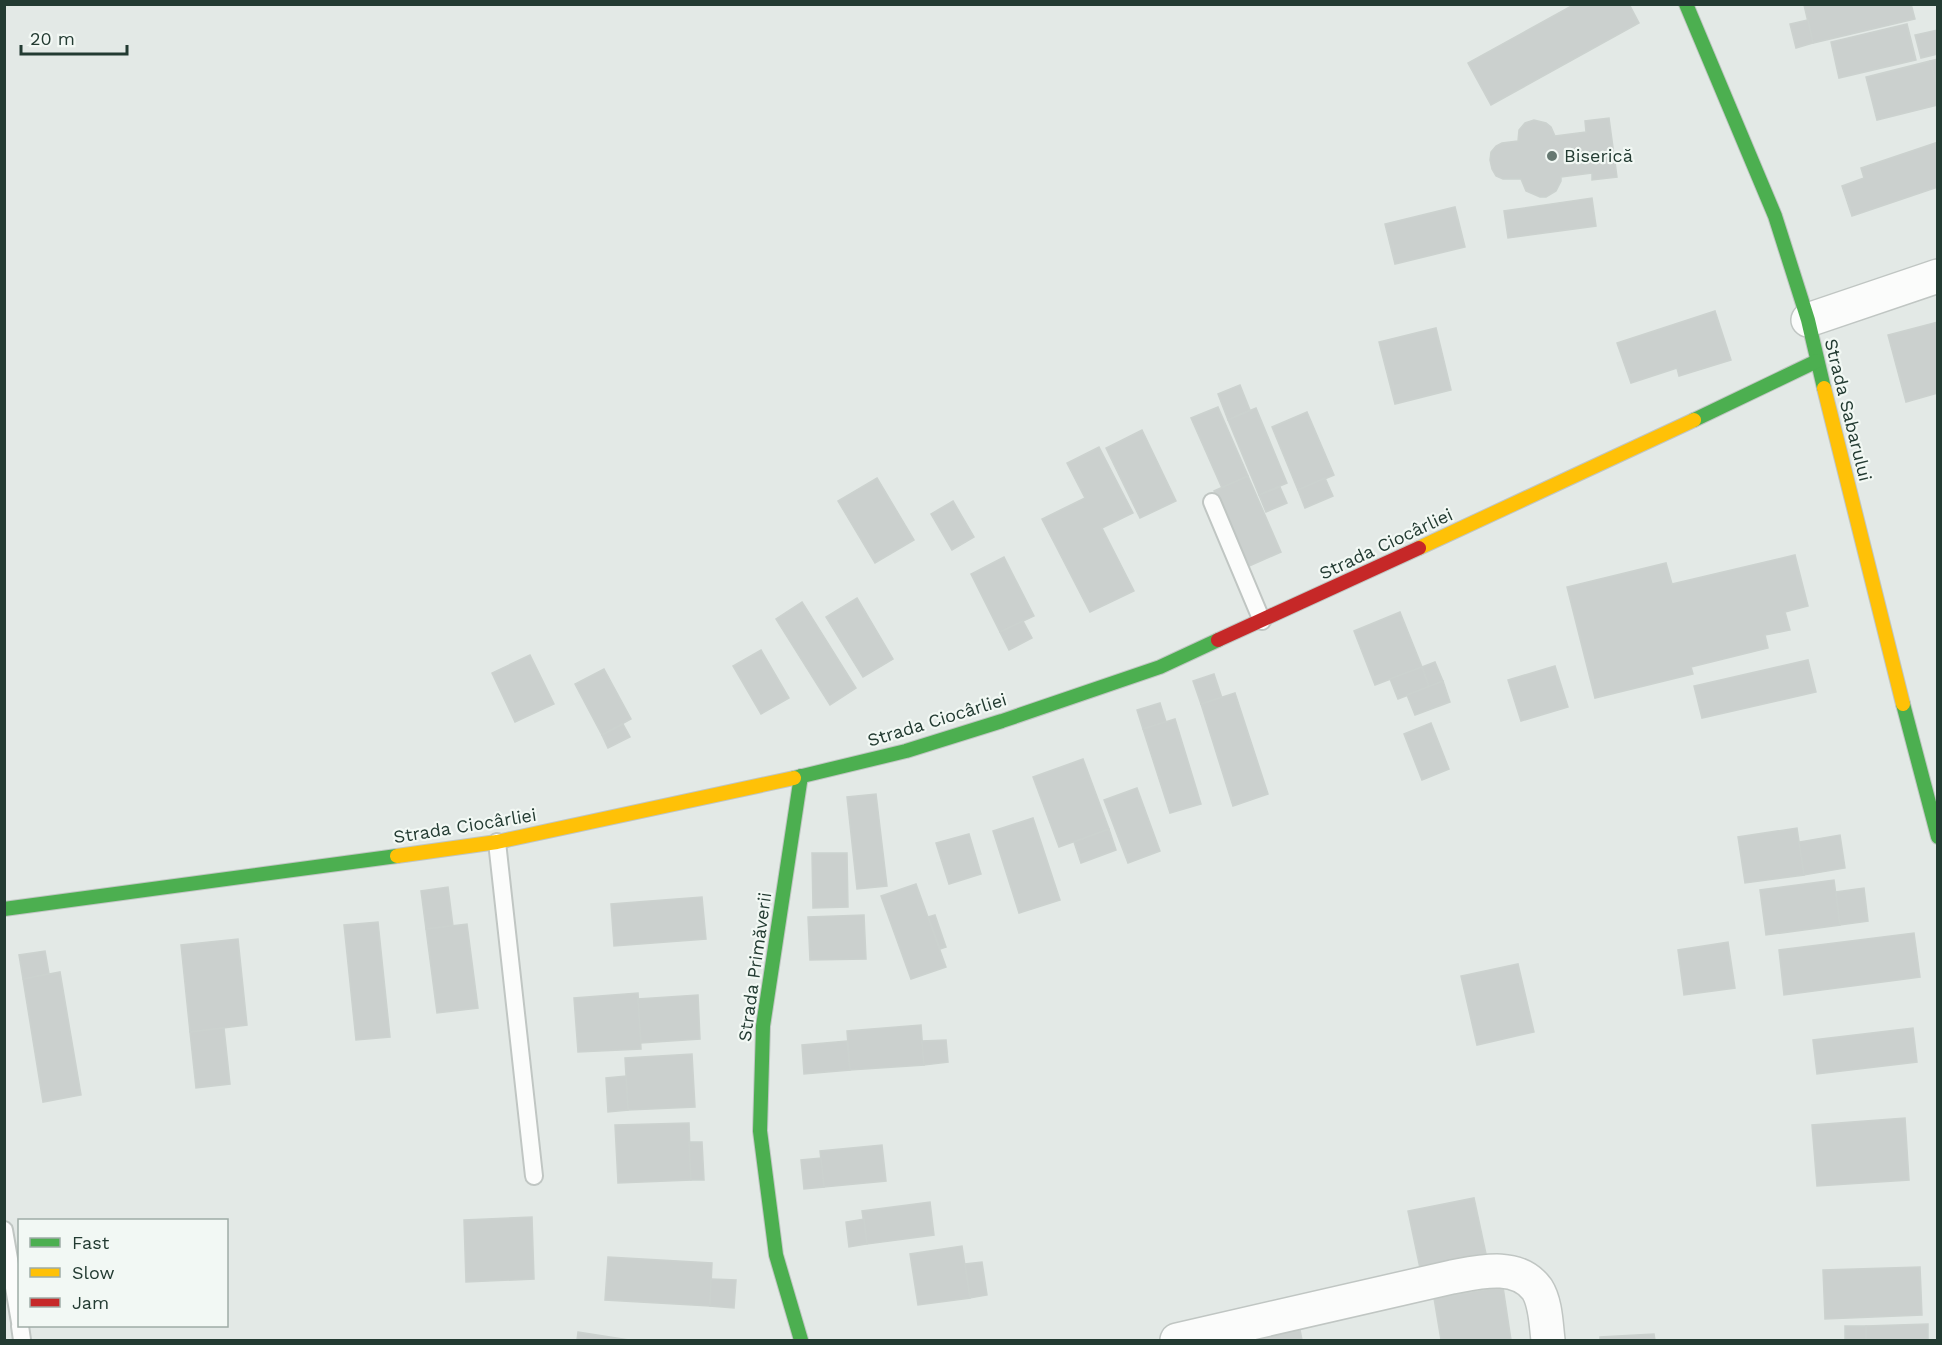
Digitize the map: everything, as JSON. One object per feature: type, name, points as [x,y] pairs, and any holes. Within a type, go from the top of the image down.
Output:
[{"type":"street","name":"Strada Sabarului","points":[[1686,4],[1775,216],[1808,320],[1938,837]]},
{"type":"street","points":[[1808,320],[1938,276]]},
{"type":"street","name":"Strada Ciocârliei","points":[[4,909],[497,842],[906,751],[1160,667],[1634,450],[1817,361]]},
{"type":"street","name":"Strada Primăverii","points":[[801,776],[763,1026],[760,1131],[776,1255],[801,1341]]},
{"type":"street","points":[[1177,1341],[1490,1270],[1510,1272],[1524,1279],[1537,1290],[1545,1313],[1548,1341]]},
{"type":"lane","points":[[1212,502],[1262,621]]},
{"type":"lane","points":[[497,842],[534,1176]]},
{"type":"lane","points":[[4,1230],[18,1312]]},
{"type":"building","points":[[1575,4],[1629,4],[1639,23],[1491,105],[1468,63]]},
{"type":"building","points":[[1911,4],[1915,19],[1813,43],[1804,5]]},
{"type":"building","points":[[1808,20],[1813,43],[1796,48],[1790,24]]},
{"type":"building","points":[[1907,24],[1916,60],[1839,78],[1831,42]]},
{"type":"building","points":[[1938,30],[1938,54],[1921,58],[1915,35]]},
{"type":"building","points":[[1938,59],[1938,90],[1930,61]]},
{"type":"building","points":[[1930,61],[1938,90],[1938,105],[1877,120],[1866,77]]},
{"type":"building","name":"Biserică","points":[[1609,118],[1617,177],[1592,180],[1592,173],[1561,177],[1556,191],[1546,197],[1540,197],[1526,191],[1521,179],[1503,179],[1496,176],[1492,169],[1491,152],[1502,143],[1518,141],[1519,130],[1525,123],[1534,120],[1546,123],[1551,127],[1555,136],[1586,132],[1585,121]]},
{"type":"building","points":[[1938,142],[1938,187],[1852,216],[1842,186],[1864,178],[1861,168]]},
{"type":"building","points":[[1592,198],[1596,226],[1508,238],[1504,211]]},
{"type":"building","points":[[1455,207],[1465,247],[1395,264],[1385,224]]},
{"type":"building","points":[[1715,311],[1731,360],[1679,376],[1677,368],[1631,383],[1617,343]]},
{"type":"building","points":[[1938,322],[1938,393],[1906,402],[1888,335]]},
{"type":"building","points":[[1436,328],[1451,390],[1395,404],[1379,342]]},
{"type":"building","points":[[1240,385],[1250,410],[1228,420],[1218,394]]},
{"type":"building","points":[[1218,407],[1248,476],[1222,488],[1191,418]]},
{"type":"building","points":[[1256,408],[1287,483],[1259,495],[1228,420]]},
{"type":"building","points":[[1307,412],[1334,475],[1298,490],[1272,427]]},
{"type":"building","points":[[1142,430],[1176,501],[1140,518],[1106,448]]},
{"type":"building","points":[[1099,447],[1133,513],[1102,528],[1134,591],[1090,612],[1042,519],[1085,498],[1067,463]]},
{"type":"building","points":[[1248,476],[1281,552],[1247,567],[1214,491]]},
{"type":"building","points":[[877,478],[914,540],[875,563],[838,501]]},
{"type":"building","points":[[1325,478],[1333,496],[1305,508],[1298,490]]},
{"type":"building","points":[[1280,487],[1287,503],[1266,512],[1259,495]]},
{"type":"building","points":[[953,501],[974,537],[952,550],[931,514]]},
{"type":"building","points":[[1795,555],[1808,606],[1785,612],[1790,630],[1765,635],[1768,648],[1691,667],[1693,674],[1595,698],[1567,587],[1666,563],[1672,584]]},
{"type":"building","points":[[1004,557],[1034,616],[1000,632],[971,574]]},
{"type":"building","points":[[857,598],[893,659],[863,677],[826,617]]},
{"type":"building","points":[[802,602],[856,688],[830,705],[776,619]]},
{"type":"building","points":[[1400,612],[1422,667],[1375,685],[1354,631]]},
{"type":"building","points":[[1023,621],[1032,638],[1009,650],[1000,632]]},
{"type":"building","points":[[761,650],[789,698],[761,714],[733,666]]},
{"type":"building","points":[[530,655],[554,704],[515,722],[492,673]]},
{"type":"building","points":[[1808,660],[1816,692],[1702,718],[1694,686]]},
{"type":"building","points":[[1435,662],[1443,681],[1429,687],[1422,667]]},
{"type":"building","points":[[1555,666],[1568,707],[1521,721],[1508,680]]},
{"type":"building","points":[[1422,667],[1429,687],[1398,699],[1390,679]]},
{"type":"building","points":[[604,669],[631,719],[602,735],[575,684]]},
{"type":"building","points":[[1214,674],[1222,698],[1201,704],[1193,681]]},
{"type":"building","points":[[1443,681],[1450,702],[1415,715],[1407,695]]},
{"type":"building","points":[[1235,693],[1268,794],[1233,806],[1201,704]]},
{"type":"building","points":[[1160,703],[1166,722],[1143,729],[1137,710]]},
{"type":"building","points":[[1175,719],[1201,804],[1170,813],[1143,729]]},
{"type":"building","points":[[1431,723],[1449,769],[1422,780],[1404,734]]},
{"type":"building","points":[[623,724],[630,737],[608,748],[602,735]]},
{"type":"building","points":[[1083,759],[1109,829],[1059,847],[1033,777]]},
{"type":"building","points":[[1137,788],[1160,851],[1128,863],[1104,800]]},
{"type":"building","points":[[876,794],[887,886],[857,889],[847,797]]},
{"type":"building","points":[[1033,818],[1060,900],[1019,913],[993,831]]},
{"type":"building","points":[[1797,828],[1804,875],[1745,883],[1738,837]]},
{"type":"building","points":[[1109,829],[1116,850],[1081,863],[1074,842]]},
{"type":"building","points":[[969,834],[981,874],[949,884],[936,843]]},
{"type":"building","points":[[1840,835],[1845,868],[1804,875],[1799,842]]},
{"type":"building","points":[[812,853],[847,853],[848,907],[813,908]]},
{"type":"building","points":[[1834,880],[1840,925],[1766,935],[1760,890]]},
{"type":"building","points":[[916,884],[946,967],[911,979],[881,896]]},
{"type":"building","points":[[448,887],[453,926],[426,929],[421,891]]},
{"type":"building","points":[[1864,888],[1868,921],[1840,925],[1836,892]]},
{"type":"building","points":[[702,897],[706,939],[614,946],[611,904]]},
{"type":"building","points":[[864,915],[866,959],[810,960],[808,917]]},
{"type":"building","points":[[935,915],[946,947],[940,949],[928,917]]},
{"type":"building","points":[[378,922],[390,1037],[356,1040],[344,925]]},
{"type":"building","points":[[467,924],[478,1008],[437,1013],[426,929]]},
{"type":"building","points":[[1914,933],[1920,977],[1784,995],[1779,950]]},
{"type":"building","points":[[238,939],[247,1025],[190,1032],[181,945]]},
{"type":"building","points":[[1728,942],[1735,988],[1684,995],[1678,950]]},
{"type":"building","points":[[45,951],[49,974],[23,979],[19,955]]},
{"type":"building","points":[[1518,964],[1534,1032],[1477,1045],[1461,976]]},
{"type":"building","points":[[60,972],[81,1095],[43,1102],[23,979]]},
{"type":"building","points":[[638,993],[641,1049],[578,1052],[574,998]]},
{"type":"building","points":[[698,995],[700,1039],[641,1043],[638,999]]},
{"type":"building","points":[[921,1025],[924,1065],[850,1070],[847,1031]]},
{"type":"building","points":[[224,1028],[230,1084],[196,1088],[190,1032]]},
{"type":"building","points":[[1913,1028],[1917,1062],[1817,1074],[1813,1040]]},
{"type":"building","points":[[946,1040],[948,1062],[924,1065],[922,1041]]},
{"type":"building","points":[[847,1041],[850,1070],[804,1074],[802,1045]]},
{"type":"building","points":[[692,1054],[695,1107],[628,1110],[625,1058]]},
{"type":"building","points":[[626,1076],[628,1110],[608,1112],[606,1078]]},
{"type":"building","points":[[1905,1118],[1909,1180],[1817,1186],[1812,1125]]},
{"type":"building","points":[[689,1123],[691,1180],[618,1183],[615,1125]]},
{"type":"building","points":[[689,1142],[702,1142],[704,1180],[691,1180]]},
{"type":"building","points":[[882,1145],[886,1181],[824,1187],[820,1151]]},
{"type":"building","points":[[821,1158],[824,1187],[804,1189],[801,1160]]},
{"type":"building","points":[[1474,1198],[1486,1254],[1420,1268],[1408,1211]]},
{"type":"building","points":[[930,1202],[934,1235],[867,1244],[862,1211]]},
{"type":"building","points":[[532,1217],[534,1279],[466,1282],[464,1220]]},
{"type":"building","points":[[864,1219],[867,1244],[849,1247],[846,1222]]},
{"type":"building","points":[[962,1246],[970,1298],[918,1305],[910,1254]]},
{"type":"building","points":[[608,1257],[712,1263],[710,1306],[605,1300]]},
{"type":"building","points":[[982,1262],[987,1295],[970,1298],[965,1264]]},
{"type":"building","points":[[1920,1267],[1922,1315],[1825,1319],[1823,1270]]},
{"type":"building","points":[[711,1279],[736,1280],[734,1308],[710,1306]]},
{"type":"building","points":[[1503,1287],[1511,1340],[1441,1340],[1434,1298]]},
{"type":"building","points":[[1928,1324],[1928,1340],[1866,1340],[1866,1326]]},
{"type":"building","points":[[1299,1325],[1302,1340],[1238,1340]]},
{"type":"building","points":[[1845,1326],[1866,1326],[1866,1340],[1845,1340]]},
{"type":"building","points":[[578,1332],[629,1340],[577,1340]]},
{"type":"building","points":[[1654,1334],[1655,1340],[1600,1340],[1600,1337]]},
{"type":"traffic: fast","points":[[1686,4],[1775,216],[1808,320],[1824,388]]},
{"type":"traffic: fast","points":[[1694,420],[1817,361]]},
{"type":"traffic: fast","points":[[794,778],[906,751],[1002,721],[1160,667],[1218,640]]},
{"type":"traffic: fast","points":[[1903,704],[1938,837]]},
{"type":"traffic: fast","points":[[801,776],[763,1026],[760,1131],[776,1255],[801,1340]]},
{"type":"traffic: fast","points":[[4,909],[397,856]]},
{"type":"traffic: slow","points":[[1824,388],[1903,704]]},
{"type":"traffic: slow","points":[[1419,548],[1694,420]]},
{"type":"traffic: slow","points":[[397,856],[497,842],[794,778]]},
{"type":"traffic: jam","points":[[1218,640],[1419,548]]},
{"type":"place","name":"Biserică","points":[[1552,156]]}]
